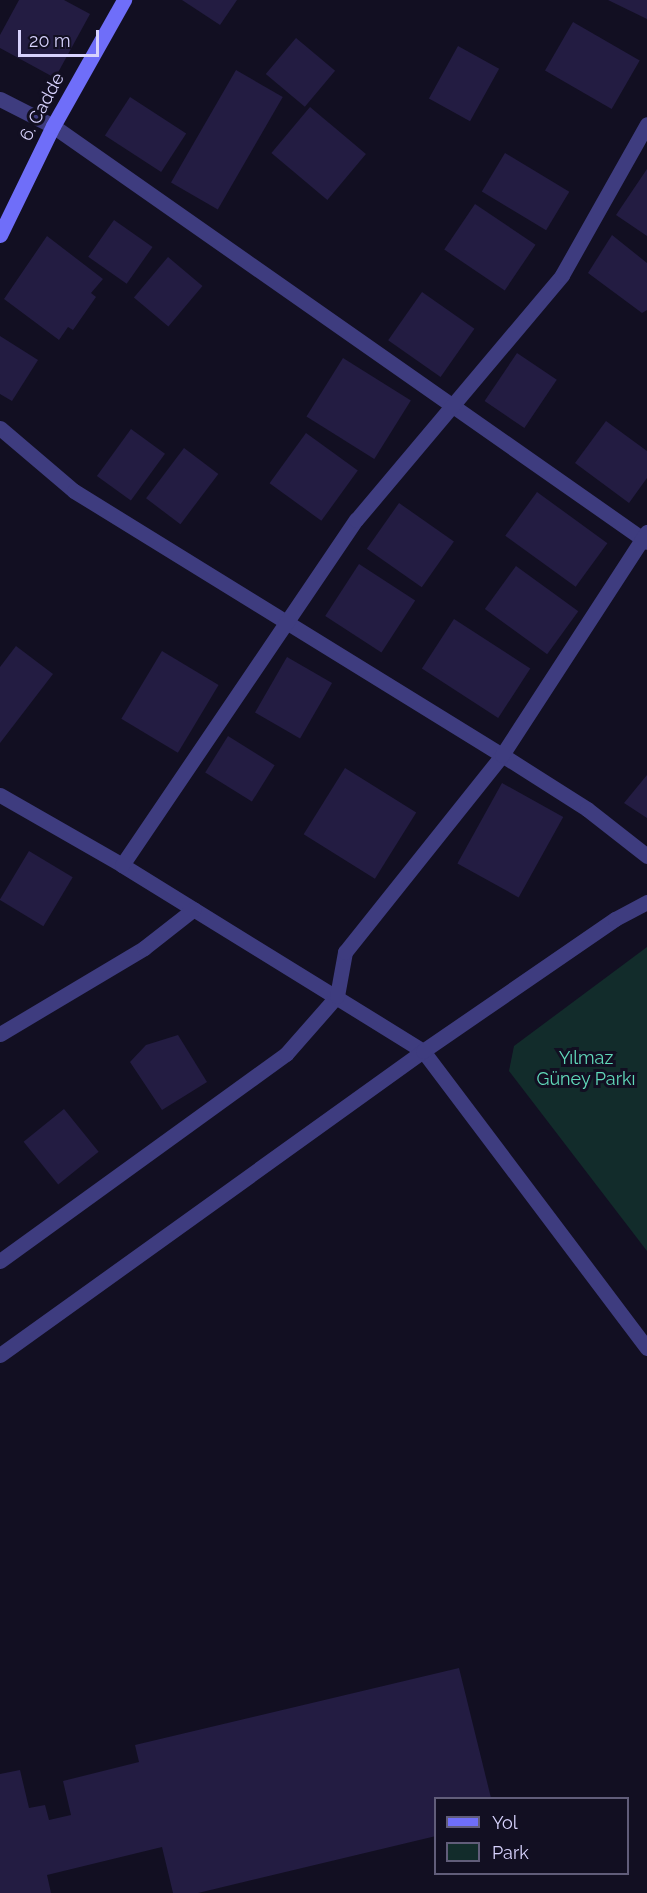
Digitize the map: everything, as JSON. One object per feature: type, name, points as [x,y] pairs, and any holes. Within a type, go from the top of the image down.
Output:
[{"type":"street","name":"6. Cadde","points":[[0,235],[53,126],[124,0]]},
{"type":"street","points":[[0,99],[53,126],[646,537],[502,755],[345,952],[337,996],[286,1054],[0,1261]]},
{"type":"street","points":[[122,865],[356,520],[562,275],[647,124]]},
{"type":"street","points":[[0,428],[74,491],[587,809],[647,856]]},
{"type":"street","points":[[0,795],[122,865],[423,1051],[647,1348]]},
{"type":"street","points":[[0,1354],[423,1051],[615,919],[647,902]]},
{"type":"street","points":[[0,1034],[144,948],[194,909]]},
{"type":"green space","name":"Yılmaz Güney Parkı","points":[[647,947],[647,1251],[509,1071],[514,1046]]},
{"type":"building","points":[[19,0],[64,0],[90,14],[55,78],[0,48],[0,35]]},
{"type":"building","points":[[182,0],[237,0],[220,25]]},
{"type":"building","points":[[608,0],[647,0],[647,19]]},
{"type":"building","points":[[573,22],[640,60],[612,109],[545,70]]},
{"type":"building","points":[[296,38],[335,71],[305,107],[266,74]]},
{"type":"building","points":[[458,46],[499,69],[470,121],[429,98]]},
{"type":"building","points":[[236,70],[283,97],[218,210],[171,183]]},
{"type":"building","points":[[130,97],[186,133],[161,172],[105,136]]},
{"type":"building","points":[[310,107],[366,154],[327,200],[271,153]]},
{"type":"building","points":[[505,153],[569,192],[546,230],[482,192]]},
{"type":"building","points":[[647,169],[647,236],[616,215]]},
{"type":"building","points":[[475,204],[536,245],[505,290],[444,250]]},
{"type":"building","points":[[114,220],[153,247],[127,284],[88,257]]},
{"type":"building","points":[[612,235],[647,263],[647,310],[642,313],[588,273]]},
{"type":"building","points":[[47,236],[103,279],[91,293],[96,297],[73,330],[68,327],[59,340],[4,299]]},
{"type":"building","points":[[168,257],[202,286],[168,327],[134,298]]},
{"type":"building","points":[[422,292],[474,329],[441,377],[388,340]]},
{"type":"building","points":[[0,336],[38,360],[12,401],[0,394]]},
{"type":"building","points":[[517,353],[557,380],[524,428],[485,401]]},
{"type":"building","points":[[343,358],[411,400],[374,459],[306,417]]},
{"type":"building","points":[[606,421],[647,451],[647,478],[629,503],[575,463]]},
{"type":"building","points":[[131,429],[165,454],[131,501],[97,476]]},
{"type":"building","points":[[306,433],[358,471],[321,521],[270,483]]},
{"type":"building","points":[[184,448],[218,474],[180,524],[146,498]]},
{"type":"building","points":[[537,492],[607,543],[576,587],[505,536]]},
{"type":"building","points":[[399,503],[454,541],[422,587],[367,549]]},
{"type":"building","points":[[359,564],[415,600],[381,652],[325,616]]},
{"type":"building","points":[[516,566],[578,611],[547,654],[485,609]]},
{"type":"building","points":[[454,619],[530,669],[498,718],[422,668]]},
{"type":"building","points":[[16,646],[53,674],[0,743],[0,667]]},
{"type":"building","points":[[162,651],[219,685],[178,753],[121,719]]},
{"type":"building","points":[[287,657],[332,683],[300,738],[255,712]]},
{"type":"building","points":[[228,736],[275,765],[252,802],[205,772]]},
{"type":"building","points":[[345,768],[416,813],[375,879],[304,834]]},
{"type":"building","points":[[647,775],[647,818],[624,803]]},
{"type":"building","points":[[502,783],[563,817],[519,897],[457,863]]},
{"type":"building","points":[[29,851],[73,877],[43,926],[0,900]]},
{"type":"building","points":[[178,1035],[207,1082],[162,1110],[130,1062],[146,1045]]},
{"type":"building","points":[[64,1109],[99,1152],[58,1184],[24,1142]]},
{"type":"building","points":[[459,1668],[491,1797],[434,1797],[434,1836],[198,1893],[173,1893],[162,1847],[47,1875],[51,1893],[0,1893],[0,1774],[20,1770],[29,1808],[45,1805],[49,1820],[71,1815],[63,1781],[139,1762],[135,1745]]}]
